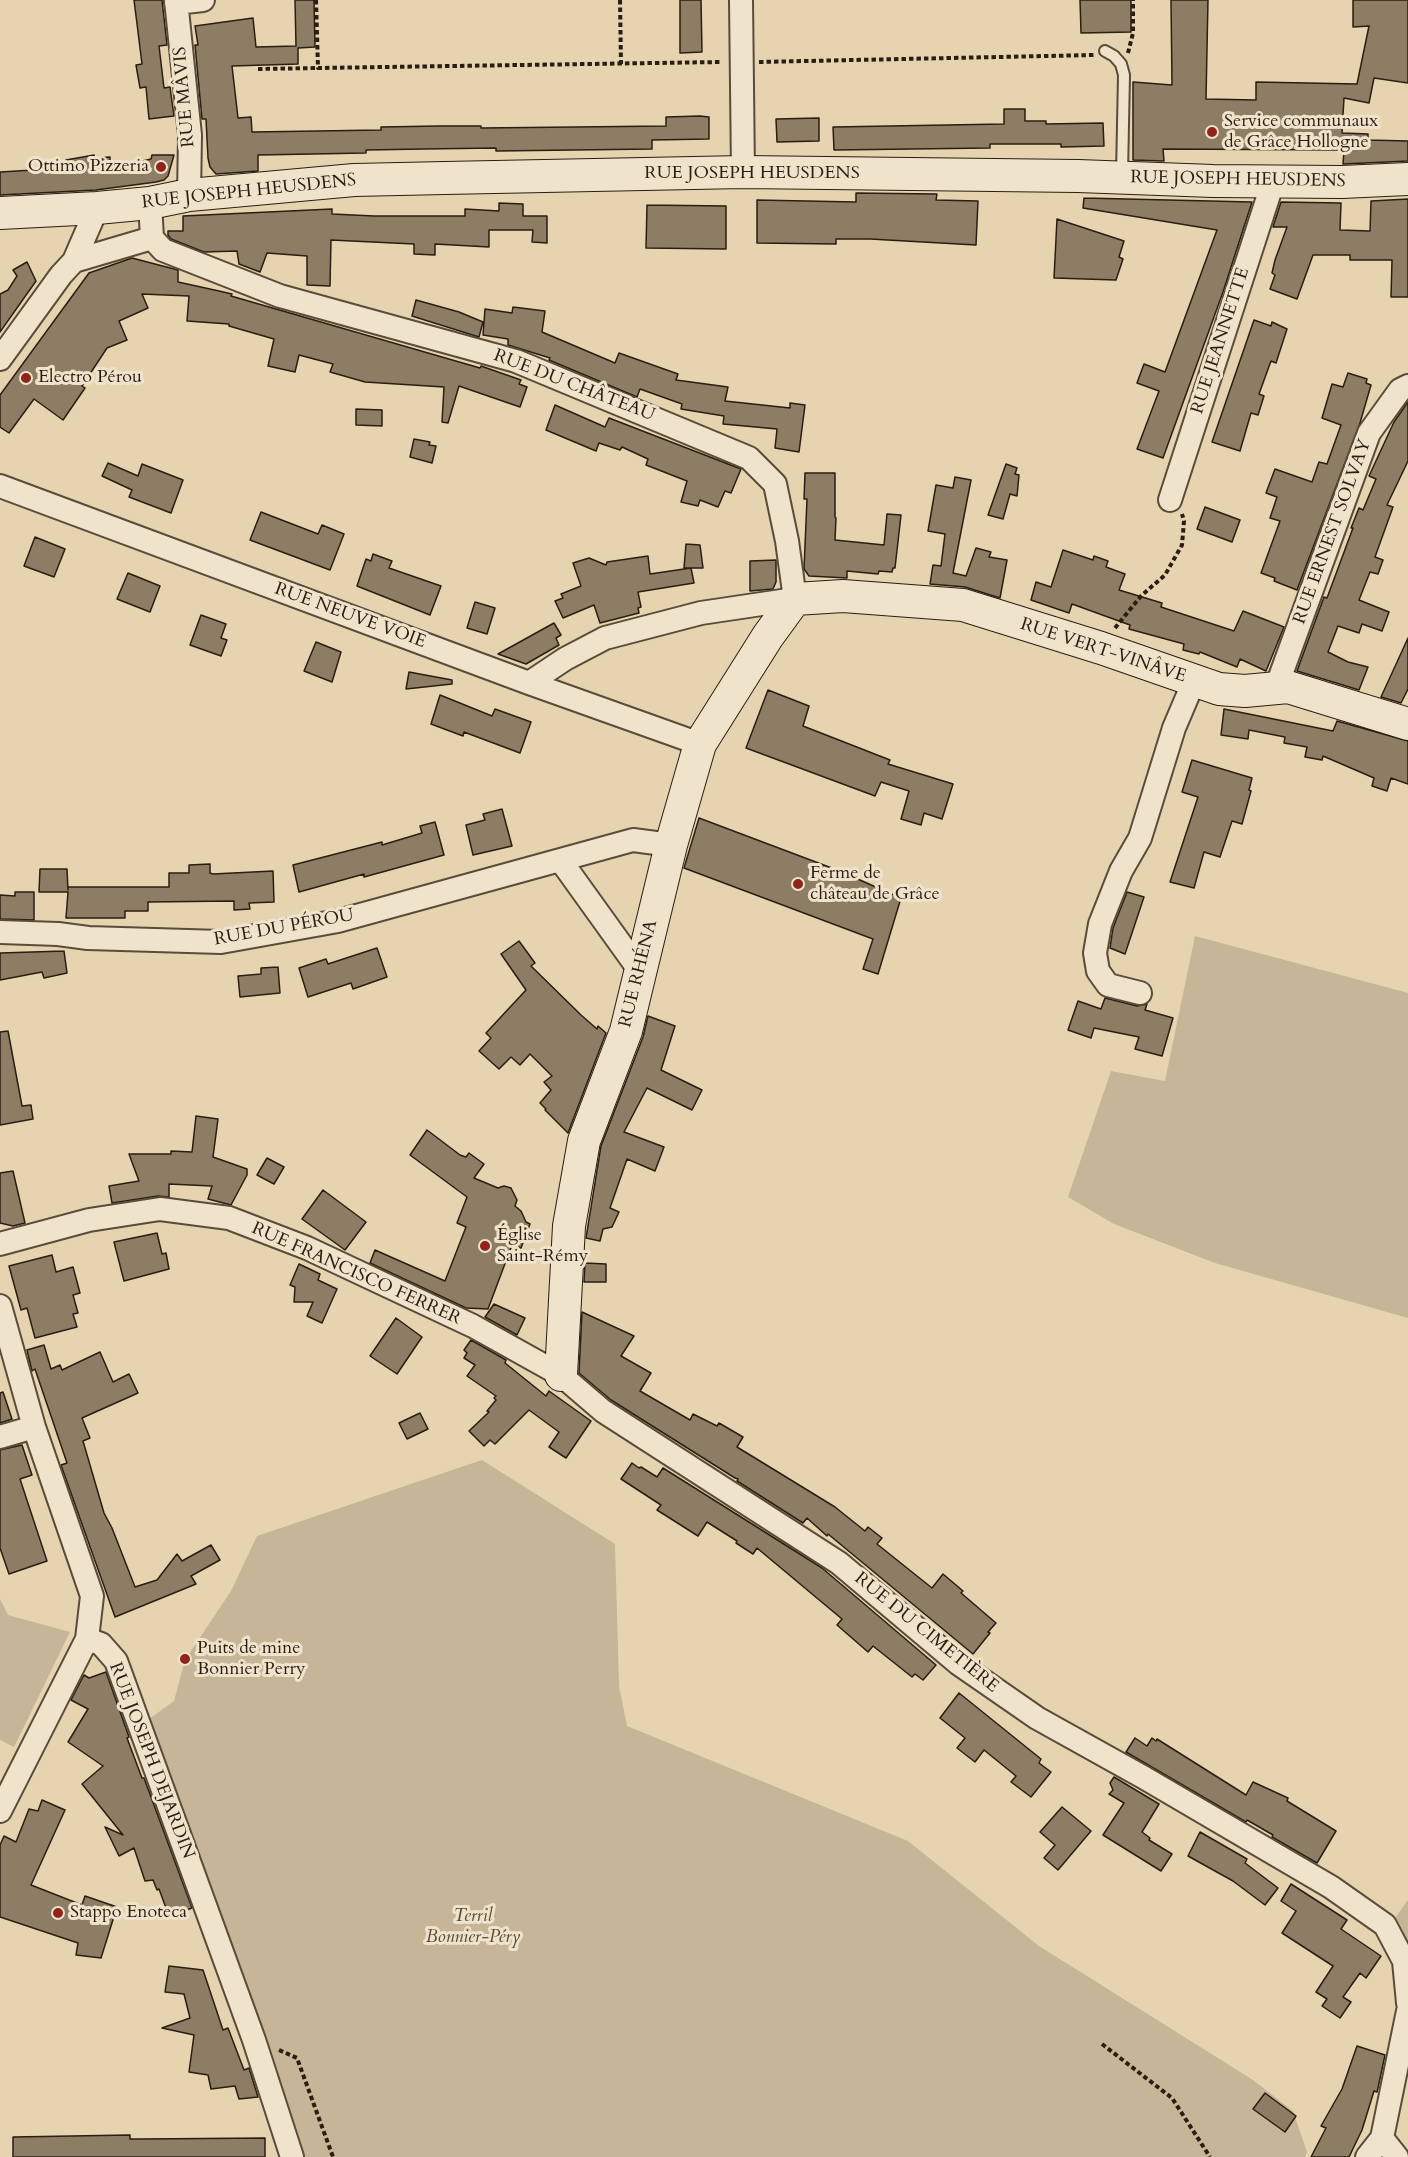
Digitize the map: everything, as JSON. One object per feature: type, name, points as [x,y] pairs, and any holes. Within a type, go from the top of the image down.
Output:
[{"type":"street","points":[[176,1],[203,0]]},
{"type":"street","points":[[741,0],[742,172]]},
{"type":"street","name":"RUE MÂVIS","points":[[176,1],[190,135],[189,195]]},
{"type":"street","name":"RUE JOSEPH HEUSDENS","points":[[0,213],[97,208],[150,203],[189,195],[354,180],[742,172],[976,174],[1175,181],[1342,182],[1408,179]]},
{"type":"street","name":"RUE JEANNETTE","points":[[1170,500],[1273,182]]},
{"type":"street","points":[[74,261],[152,238],[150,203]]},
{"type":"street","points":[[0,359],[61,275],[74,261],[97,208]]},
{"type":"street","name":"RUE DU CHÂTEAU","points":[[152,238],[163,250],[280,296],[516,361],[749,458],[775,484],[787,541],[795,599]]},
{"type":"street","name":"RUE ERNEST SOLVAY","points":[[1276,688],[1369,433],[1400,390],[1408,386]]},
{"type":"street","name":"RUE NEUVE VOIE","points":[[0,486],[529,683],[700,744]]},
{"type":"street","name":"RUE VERT-VINÂVE","points":[[795,599],[843,596],[963,605],[1101,648],[1219,689],[1245,691],[1288,687],[1408,724]]},
{"type":"street","points":[[529,683],[565,659],[605,638],[701,613],[795,599]]},
{"type":"street","name":"RUE RHÉNA","points":[[561,1375],[569,1226],[584,1141],[626,1030],[671,844],[700,744],[768,636],[795,599]]},
{"type":"street","points":[[1140,993],[1108,985],[1098,971],[1095,953],[1100,924],[1121,871],[1140,838],[1174,728],[1194,681]]},
{"type":"street","name":"RUE DU PÉROU","points":[[0,933],[221,942],[338,921],[633,840],[671,844]]},
{"type":"street","points":[[561,861],[640,971]]},
{"type":"street","name":"RUE FRANCISCO FERRER","points":[[0,1244],[89,1220],[160,1209],[229,1218],[307,1248],[380,1282],[473,1326],[561,1375]]},
{"type":"street","points":[[0,1306],[34,1427],[92,1596],[87,1640],[0,1811]]},
{"type":"street","name":"RUE DU CIMETIÈRE","points":[[561,1375],[603,1411],[839,1563],[959,1664],[1037,1718],[1331,1887],[1385,1925],[1404,1961],[1408,2003]]},
{"type":"street","points":[[0,1437],[34,1427]]},
{"type":"street","name":"RUE JOSEPH DEJARDIN","points":[[87,1640],[101,1644],[116,1661],[254,2040],[292,2157]]},
{"type":"street","points":[[1367,2157],[1382,2138],[1408,2011]]},
{"type":"street","points":[[1382,2138],[1397,2157]]},
{"type":"lane","points":[[1105,51],[1121,64],[1124,75],[1122,178]]},
{"type":"path","points":[[316,0],[318,68]]},
{"type":"path","points":[[620,0],[621,64]]},
{"type":"path","points":[[1121,64],[1131,43],[1133,0]]},
{"type":"path","points":[[258,69],[1094,55],[1105,51]]},
{"type":"path","points":[[1101,648],[1117,624],[1141,596],[1165,575],[1182,545],[1184,521],[1179,507],[1170,500]]},
{"type":"path","points":[[254,2040],[297,2058],[333,2157]]},
{"type":"path","points":[[1102,2044],[1172,2098],[1210,2157]]},
{"type":"green space","points":[[1195,936],[1408,993],[1408,1318],[1215,1263],[1114,1224],[1068,1197],[1111,1071],[1165,1081]]},
{"type":"green space","name":"Terril Bonnier-Péry","points":[[482,1460],[615,1544],[619,1686],[627,1726],[908,1841],[1039,1946],[1253,2080],[1293,2111],[1307,2152],[1305,2157],[295,2157],[247,1999],[149,1719],[174,1701],[185,1660],[231,1591],[257,1536]]},
{"type":"green space","points":[[0,1599],[8,1615],[70,1632],[14,1747],[0,1740]]},
{"type":"green space","points":[[1408,1900],[1408,1960],[1390,1925]]},
{"type":"building","points":[[134,0],[162,0],[167,45],[159,46],[164,88],[170,87],[174,116],[149,119],[146,87],[140,88],[136,65],[142,64]]},
{"type":"building","points":[[295,0],[314,0],[315,47],[298,48],[298,64],[232,66],[238,118],[251,117],[252,132],[381,130],[381,127],[438,126],[481,126],[481,128],[666,126],[666,117],[700,116],[709,117],[709,139],[652,140],[652,149],[496,151],[496,148],[424,149],[366,150],[366,153],[258,155],[258,171],[216,174],[210,167],[206,119],[202,119],[195,26],[253,18],[256,47],[296,46]]},
{"type":"building","points":[[680,0],[701,0],[702,52],[680,53]]},
{"type":"building","points":[[1080,0],[1131,0],[1131,32],[1081,33]]},
{"type":"building","points":[[1171,0],[1208,0],[1206,99],[1256,100],[1256,82],[1357,84],[1369,26],[1353,27],[1353,0],[1408,0],[1408,83],[1374,78],[1369,103],[1344,98],[1342,133],[1368,134],[1368,140],[1408,141],[1408,161],[1343,164],[1344,150],[1163,149],[1164,161],[1133,160],[1133,82],[1172,85]]},
{"type":"building","points":[[1004,109],[1025,109],[1025,121],[1046,121],[1046,124],[1103,123],[1104,146],[990,144],[990,148],[834,150],[833,127],[1004,124]]},
{"type":"building","points":[[819,118],[819,141],[777,142],[776,119]]},
{"type":"building","points":[[94,155],[95,158],[110,157],[110,169],[151,159],[152,155],[174,155],[168,176],[156,182],[96,190],[0,195],[0,172],[66,168],[66,160]]},
{"type":"building","points":[[856,193],[937,194],[936,200],[978,201],[976,245],[870,239],[836,239],[836,244],[757,243],[757,200],[856,202]]},
{"type":"building","points":[[1084,198],[1252,202],[1223,292],[1163,458],[1137,449],[1159,391],[1137,383],[1144,364],[1165,372],[1217,230],[1083,208]]},
{"type":"building","points":[[1408,199],[1408,297],[1391,297],[1392,260],[1350,260],[1350,255],[1313,255],[1297,299],[1270,289],[1275,275],[1272,273],[1275,260],[1287,227],[1273,227],[1281,202],[1341,203],[1340,230],[1370,231],[1371,201]]},
{"type":"building","points":[[499,203],[523,204],[523,216],[547,216],[547,243],[532,242],[533,230],[489,230],[489,247],[435,244],[435,255],[414,254],[414,244],[331,240],[330,286],[307,285],[307,256],[267,253],[260,272],[239,264],[237,251],[204,252],[171,239],[168,235],[168,231],[183,231],[183,216],[332,209],[332,214],[465,216],[465,209],[499,211]]},
{"type":"building","points":[[647,205],[726,206],[726,249],[646,248]]},
{"type":"building","points":[[1057,219],[1124,241],[1119,257],[1123,259],[1116,280],[1054,278]]},
{"type":"building","points":[[132,258],[178,270],[178,282],[232,294],[231,296],[480,368],[481,366],[521,380],[519,384],[527,387],[520,407],[459,386],[448,423],[442,422],[444,387],[365,382],[330,372],[333,364],[299,355],[295,372],[268,366],[274,339],[229,326],[229,324],[187,321],[189,296],[142,294],[148,308],[119,321],[127,340],[107,348],[82,386],[85,388],[63,420],[34,399],[9,433],[0,427],[0,395],[89,273]]},
{"type":"building","points":[[27,262],[36,281],[0,332],[0,294],[8,290],[17,276],[13,270]]},
{"type":"building","points":[[416,300],[459,312],[483,322],[479,337],[412,316]]},
{"type":"building","points":[[513,307],[545,311],[542,332],[615,363],[619,353],[678,374],[676,380],[728,387],[725,401],[790,408],[790,403],[805,405],[799,452],[775,448],[777,429],[723,424],[724,416],[681,409],[682,404],[640,389],[637,397],[549,360],[550,358],[508,345],[508,339],[483,335],[485,309],[512,313]]},
{"type":"building","points":[[1254,320],[1271,326],[1272,322],[1287,329],[1276,363],[1271,361],[1259,394],[1264,396],[1258,415],[1251,413],[1240,451],[1212,442]]},
{"type":"building","points":[[1348,373],[1367,379],[1366,383],[1371,385],[1360,423],[1297,590],[1261,573],[1280,521],[1270,518],[1277,497],[1266,493],[1275,469],[1312,482],[1319,462],[1327,464],[1341,425],[1322,418],[1332,384],[1343,387]]},
{"type":"building","points":[[1408,402],[1408,461],[1387,505],[1393,507],[1375,557],[1383,560],[1378,574],[1370,572],[1359,600],[1389,612],[1382,631],[1362,624],[1359,633],[1338,626],[1328,652],[1348,662],[1368,667],[1359,690],[1297,671],[1324,597],[1327,598],[1359,508],[1363,510],[1376,479],[1369,476],[1394,422]]},
{"type":"building","points":[[555,405],[605,427],[609,418],[741,469],[731,493],[725,491],[718,507],[700,500],[698,506],[681,502],[687,481],[646,465],[648,459],[622,447],[620,450],[599,443],[596,451],[546,430]]},
{"type":"building","points":[[356,409],[382,410],[382,426],[356,425]]},
{"type":"building","points":[[414,439],[430,442],[429,445],[436,446],[432,463],[410,457]]},
{"type":"building","points":[[108,463],[138,476],[142,464],[183,480],[171,513],[129,497],[132,490],[102,476]]},
{"type":"building","points":[[1006,464],[1017,468],[1015,474],[1019,475],[1017,496],[1010,494],[1003,519],[988,515]]},
{"type":"building","points":[[805,473],[835,473],[835,540],[884,545],[887,514],[901,515],[895,568],[892,572],[879,571],[878,574],[847,571],[847,578],[809,576],[804,569],[807,499],[804,499]]},
{"type":"building","points":[[955,477],[971,480],[953,573],[966,576],[976,548],[991,552],[989,557],[1007,560],[1000,598],[965,587],[930,584],[933,565],[941,566],[945,534],[928,531],[936,485],[953,488]]},
{"type":"building","points":[[1205,507],[1240,520],[1232,542],[1197,529]]},
{"type":"building","points":[[261,512],[318,534],[322,525],[344,534],[330,570],[250,540]]},
{"type":"building","points":[[35,537],[65,549],[54,577],[24,566]]},
{"type":"building","points":[[686,544],[700,545],[703,568],[684,568]]},
{"type":"building","points":[[1063,550],[1093,560],[1094,556],[1108,561],[1106,567],[1125,574],[1119,590],[1162,603],[1161,607],[1234,631],[1243,611],[1284,627],[1266,671],[1240,659],[1237,667],[1200,652],[1199,654],[1183,650],[1184,644],[1129,629],[1130,625],[1072,604],[1069,613],[1031,600],[1036,582],[1051,587]]},
{"type":"building","points":[[373,554],[392,561],[389,568],[441,586],[430,615],[357,586],[366,559],[371,561]]},
{"type":"building","points":[[648,556],[650,574],[691,568],[694,583],[638,592],[641,607],[638,608],[639,613],[600,623],[594,605],[563,618],[555,601],[563,598],[561,594],[581,586],[573,563],[589,558],[606,565],[607,562]]},
{"type":"building","points":[[776,560],[776,582],[773,589],[750,591],[750,561]]},
{"type":"building","points":[[128,573],[160,586],[150,612],[117,599]]},
{"type":"building","points":[[475,602],[495,608],[487,634],[467,628]]},
{"type":"building","points":[[201,615],[226,624],[221,638],[227,640],[221,656],[190,645]]},
{"type":"building","points":[[554,623],[561,635],[556,638],[559,645],[526,664],[498,654]]},
{"type":"building","points":[[1408,638],[1408,689],[1401,703],[1381,697]]},
{"type":"building","points":[[316,642],[341,652],[332,682],[304,671]]},
{"type":"building","points":[[409,672],[452,680],[452,684],[406,689]]},
{"type":"building","points":[[768,690],[809,706],[803,726],[890,760],[888,764],[953,784],[942,819],[924,813],[921,825],[901,819],[909,791],[881,782],[875,796],[746,748]]},
{"type":"building","points":[[440,695],[492,716],[495,709],[531,722],[520,753],[464,732],[463,736],[431,724]]},
{"type":"building","points":[[1224,709],[1333,731],[1337,721],[1408,741],[1408,784],[1391,778],[1387,791],[1372,786],[1374,778],[1323,756],[1322,760],[1305,757],[1307,747],[1284,743],[1285,737],[1249,730],[1248,739],[1221,735]]},
{"type":"building","points":[[1192,760],[1252,778],[1242,824],[1232,821],[1220,857],[1204,852],[1194,888],[1170,882],[1198,797],[1182,792]]},
{"type":"building","points":[[502,809],[512,846],[473,855],[466,825],[485,820],[483,814]]},
{"type":"building","name":"Ferme de château de Grâce","points":[[699,818],[837,870],[901,898],[878,974],[863,969],[873,939],[684,868]]},
{"type":"building","points":[[435,822],[444,855],[299,892],[293,865],[382,842],[382,845],[422,833],[420,826]]},
{"type":"building","points":[[210,864],[210,873],[213,874],[273,871],[274,902],[249,903],[250,909],[234,910],[234,901],[148,902],[148,911],[125,911],[125,918],[66,918],[68,892],[39,892],[40,869],[67,869],[68,890],[68,887],[169,887],[169,873],[189,873],[189,865]]},
{"type":"building","points":[[15,892],[34,892],[34,920],[0,919],[0,895],[15,896]]},
{"type":"building","points":[[1127,892],[1144,897],[1125,954],[1110,948],[1113,928]]},
{"type":"building","points":[[519,941],[535,963],[531,966],[581,1015],[597,1029],[598,1026],[606,1033],[568,1133],[540,1103],[551,1090],[544,1082],[552,1076],[530,1054],[520,1065],[511,1057],[499,1069],[479,1051],[491,1038],[486,1033],[526,990],[501,954]]},
{"type":"building","points":[[377,948],[387,977],[353,989],[351,983],[308,997],[299,968],[326,959],[328,964]]},
{"type":"building","points":[[64,951],[67,973],[44,978],[42,972],[0,980],[0,953]]},
{"type":"building","points":[[278,967],[280,993],[240,997],[238,976],[261,974],[261,968]]},
{"type":"building","points":[[1105,998],[1137,1006],[1147,1004],[1145,1010],[1173,1018],[1162,1056],[1135,1049],[1139,1037],[1094,1028],[1091,1038],[1068,1030],[1078,1001],[1101,1009]]},
{"type":"building","points":[[648,1016],[675,1026],[661,1070],[702,1090],[692,1110],[647,1088],[624,1132],[664,1147],[655,1171],[627,1159],[610,1208],[619,1212],[612,1227],[603,1229],[600,1241],[586,1238],[601,1146],[643,1037]]},
{"type":"building","points":[[8,1031],[22,1106],[31,1105],[33,1119],[0,1125],[0,1032]]},
{"type":"building","points":[[196,1116],[218,1119],[213,1157],[247,1169],[247,1175],[231,1205],[208,1199],[212,1186],[169,1184],[169,1197],[158,1196],[112,1203],[109,1186],[139,1181],[129,1154],[192,1152]]},
{"type":"building","name":"Église Saint-Rémy","points":[[427,1130],[460,1155],[466,1157],[469,1153],[484,1164],[474,1178],[498,1188],[504,1186],[511,1188],[517,1200],[515,1206],[530,1224],[521,1248],[512,1245],[488,1309],[466,1308],[370,1263],[375,1250],[445,1281],[466,1227],[457,1223],[467,1197],[410,1155]]},
{"type":"building","points":[[267,1158],[284,1167],[274,1184],[257,1175]]},
{"type":"building","points":[[13,1171],[25,1223],[13,1226],[0,1223],[0,1173]]},
{"type":"building","points":[[323,1190],[366,1222],[345,1250],[302,1219]]},
{"type":"building","points":[[157,1233],[162,1254],[166,1253],[169,1269],[124,1281],[114,1242]]},
{"type":"building","points":[[52,1255],[56,1272],[73,1267],[80,1293],[73,1295],[78,1313],[73,1314],[77,1327],[35,1338],[27,1308],[21,1310],[9,1266]]},
{"type":"building","points":[[585,1263],[606,1264],[606,1282],[584,1282]]},
{"type":"building","points":[[299,1264],[320,1274],[318,1280],[337,1289],[322,1323],[307,1316],[313,1302],[294,1302],[295,1287],[290,1285]]},
{"type":"building","points":[[494,1304],[525,1318],[517,1335],[485,1317]]},
{"type":"building","points":[[582,1312],[634,1336],[621,1356],[651,1373],[640,1391],[690,1420],[693,1414],[717,1426],[719,1423],[743,1437],[737,1447],[835,1507],[865,1531],[868,1527],[882,1538],[877,1544],[932,1588],[943,1574],[963,1591],[961,1593],[996,1623],[973,1654],[807,1518],[803,1523],[737,1481],[738,1479],[611,1400],[579,1373]]},
{"type":"building","points":[[396,1318],[422,1337],[397,1374],[370,1356]]},
{"type":"building","points":[[471,1340],[506,1360],[505,1363],[546,1396],[549,1391],[591,1421],[566,1458],[549,1447],[559,1432],[529,1410],[495,1444],[490,1440],[484,1446],[469,1431],[489,1412],[487,1411],[496,1400],[494,1398],[496,1396],[467,1376],[475,1365],[464,1358],[467,1353],[464,1350]]},
{"type":"building","points":[[44,1345],[51,1369],[60,1365],[62,1370],[100,1352],[113,1382],[129,1374],[138,1393],[82,1418],[90,1438],[83,1441],[104,1513],[135,1587],[157,1580],[177,1554],[182,1561],[211,1545],[220,1560],[191,1576],[196,1584],[115,1617],[61,1465],[67,1463],[35,1369],[32,1371],[27,1350]]},
{"type":"building","points":[[3,1392],[12,1419],[0,1423],[0,1393]]},
{"type":"building","points":[[420,1413],[428,1429],[407,1439],[399,1423]]},
{"type":"building","points":[[22,1445],[32,1475],[20,1479],[47,1561],[9,1574],[0,1548],[0,1450]]},
{"type":"building","points":[[632,1463],[657,1477],[663,1468],[822,1568],[936,1665],[923,1680],[915,1674],[912,1677],[873,1646],[868,1652],[837,1625],[842,1619],[757,1548],[753,1554],[707,1522],[698,1536],[657,1510],[661,1505],[621,1479]]},
{"type":"building","points":[[106,1672],[129,1737],[127,1738],[192,1908],[169,1916],[159,1889],[157,1890],[153,1880],[145,1881],[134,1848],[119,1856],[105,1827],[123,1835],[82,1784],[103,1766],[68,1742],[88,1709],[71,1700],[84,1675],[89,1678]]},
{"type":"building","points":[[959,1693],[1041,1759],[1039,1763],[1051,1772],[1031,1797],[1011,1782],[1016,1776],[984,1750],[975,1762],[957,1748],[965,1738],[940,1718]]},
{"type":"building","points":[[1135,1738],[1147,1746],[1152,1738],[1156,1741],[1157,1739],[1246,1795],[1253,1782],[1288,1798],[1287,1801],[1336,1831],[1317,1863],[1272,1837],[1273,1835],[1247,1820],[1246,1822],[1126,1752]]},
{"type":"building","points":[[1114,1777],[1159,1804],[1142,1832],[1150,1838],[1149,1840],[1172,1854],[1161,1871],[1103,1835],[1124,1803],[1109,1794],[1113,1790],[1110,1783]]},
{"type":"building","name":"Stappo Enoteca","points":[[42,1800],[65,1810],[31,1885],[82,1905],[85,1896],[117,1907],[101,1958],[76,1955],[78,1943],[0,1917],[0,1845],[4,1836],[16,1842],[29,1809],[38,1811]]},
{"type":"building","points":[[1062,1807],[1091,1831],[1058,1870],[1044,1858],[1055,1845],[1040,1832]]},
{"type":"building","points":[[1200,1832],[1247,1859],[1245,1863],[1278,1888],[1265,1905],[1233,1881],[1188,1856]]},
{"type":"building","points":[[1291,1884],[1347,1920],[1341,1929],[1381,1956],[1366,1978],[1360,1973],[1343,1997],[1351,2002],[1340,2018],[1322,2006],[1327,1999],[1316,1992],[1333,1966],[1282,1933],[1296,1911],[1281,1901]]},
{"type":"building","points":[[169,1966],[203,1970],[223,2030],[228,2028],[244,2070],[249,2068],[258,2097],[239,2099],[235,2086],[211,2089],[208,2075],[189,2072],[194,2035],[162,2028],[190,2018],[184,1994],[165,1992]]},
{"type":"building","points":[[1357,2046],[1385,2055],[1377,2092],[1374,2091],[1362,2130],[1349,2157],[1311,2157],[1326,2128],[1321,2126],[1342,2089]]},
{"type":"building","points":[[1265,2093],[1296,2116],[1285,2132],[1253,2109]]},
{"type":"building","points":[[130,2135],[130,2139],[265,2138],[265,2157],[13,2157],[13,2137]]},
{"type":"place","name":"Service communaux de Grâce Hollogne","points":[[1212,132]]},
{"type":"place","name":"Ottimo Pizzeria","points":[[161,167]]},
{"type":"place","name":"Electro Pérou","points":[[26,378]]},
{"type":"place","name":"Ferme de château de Grâce","points":[[798,884]]},
{"type":"place","name":"Église Saint-Rémy","points":[[485,1246]]},
{"type":"place","name":"Puits de mine Bonnier Perry","points":[[185,1659]]},
{"type":"place","name":"Stappo Enoteca","points":[[58,1913]]}]
